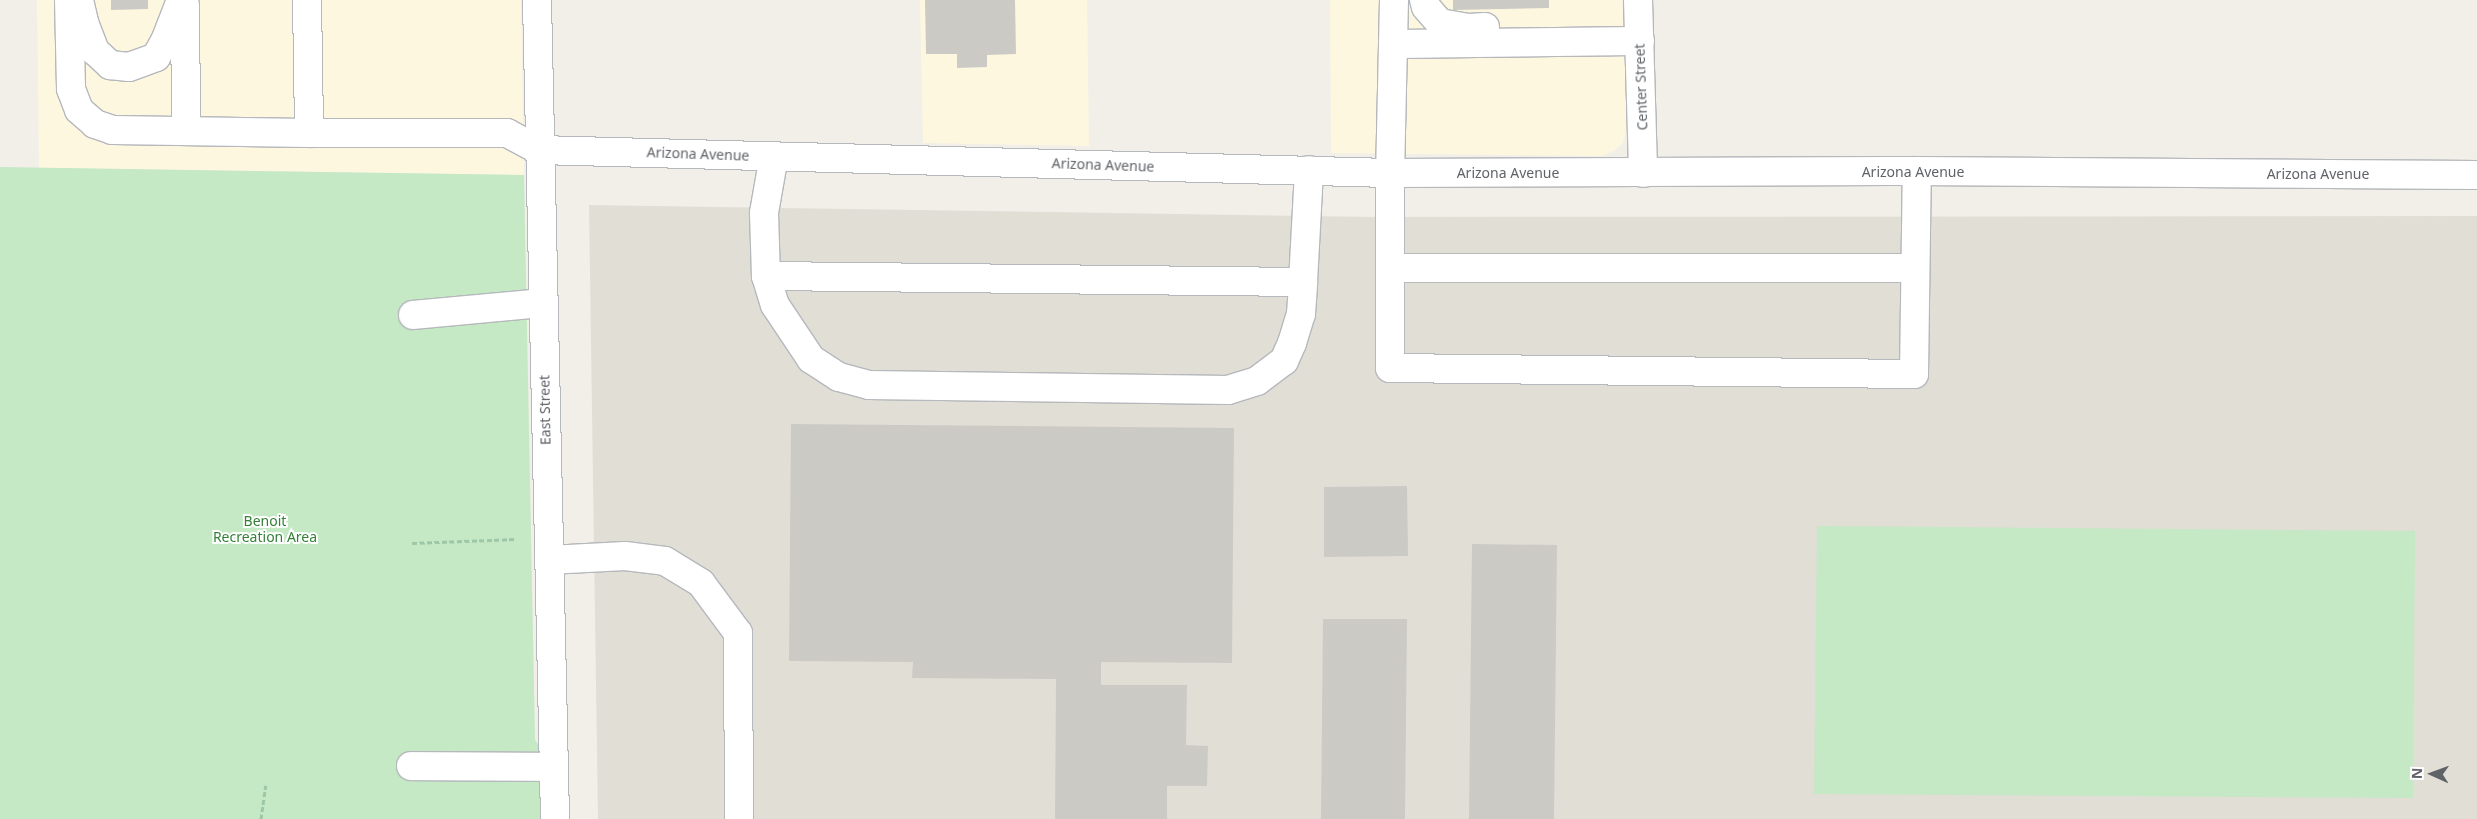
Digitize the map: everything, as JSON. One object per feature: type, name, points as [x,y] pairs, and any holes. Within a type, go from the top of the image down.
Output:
[{"type":"street","points":[[69,0],[71,89],[79,110],[94,124],[112,130],[309,133],[507,133],[539,150]]},
{"type":"street","points":[[79,0],[85,25],[95,52],[110,65],[129,67],[156,57],[166,41],[181,0]]},
{"type":"street","points":[[185,0],[186,131]]},
{"type":"street","points":[[307,0],[309,133]]},
{"type":"street","name":"East Street","points":[[537,0],[555,819]]},
{"type":"street","points":[[1394,0],[1390,173],[1390,368],[1914,374],[1917,171]]},
{"type":"street","points":[[1424,0],[1426,7],[1440,23],[1469,28],[1538,27],[1560,32],[1569,42]]},
{"type":"street","name":"Center Street","points":[[1638,0],[1644,173]]},
{"type":"street","points":[[1394,44],[1640,41]]},
{"type":"street","name":"Arizona Avenue","points":[[539,150],[1390,173],[1917,171],[2477,175]]},
{"type":"street","points":[[774,156],[764,213],[766,276],[775,305],[811,359],[839,378],[869,385],[1228,390],[1257,381],[1284,361],[1301,314],[1310,170]]},
{"type":"street","points":[[1390,268],[1915,268]]},
{"type":"street","points":[[766,276],[1303,282]]},
{"type":"street","points":[[413,315],[543,303]]},
{"type":"street","points":[[549,560],[625,556],[665,561],[701,583],[733,626],[738,633],[739,819]]},
{"type":"street","points":[[411,766],[554,767]]},
{"type":"path","points":[[412,543],[518,539]]},
{"type":"path","points":[[261,819],[266,785]]},
{"type":"shaded area","points":[[37,0],[521,0],[524,175],[39,168]]},
{"type":"shaded area","points":[[920,0],[1087,0],[1089,146],[923,143]]},
{"type":"shaded area","points":[[1330,0],[1622,0],[1628,122],[1623,143],[1615,150],[1603,156],[1331,153]]},
{"type":"shaded area","points":[[589,205],[1374,217],[2477,216],[2477,819],[598,819]]},
{"type":"green space","name":"Benoit Recreation Area","points":[[0,167],[524,175],[535,740],[554,767],[555,819],[0,819]]},
{"type":"green space","points":[[1817,526],[2415,531],[2413,798],[1814,794]]},
{"type":"building","points":[[111,0],[148,0],[148,9],[111,10]]},
{"type":"building","points":[[925,0],[1015,0],[1016,54],[987,55],[987,67],[957,68],[957,54],[926,54]]},
{"type":"building","points":[[1453,0],[1549,0],[1549,8],[1453,10]]},
{"type":"building","points":[[791,424],[1234,428],[1232,663],[1101,662],[1101,685],[1187,685],[1186,745],[1208,746],[1207,786],[1167,786],[1167,819],[1055,819],[1056,679],[912,678],[913,662],[789,661]]},
{"type":"building","points":[[1407,486],[1408,556],[1324,557],[1324,487]]},
{"type":"building","points":[[1472,544],[1557,545],[1554,819],[1469,819]]},
{"type":"building","points":[[1323,619],[1407,619],[1405,819],[1321,819]]}]
